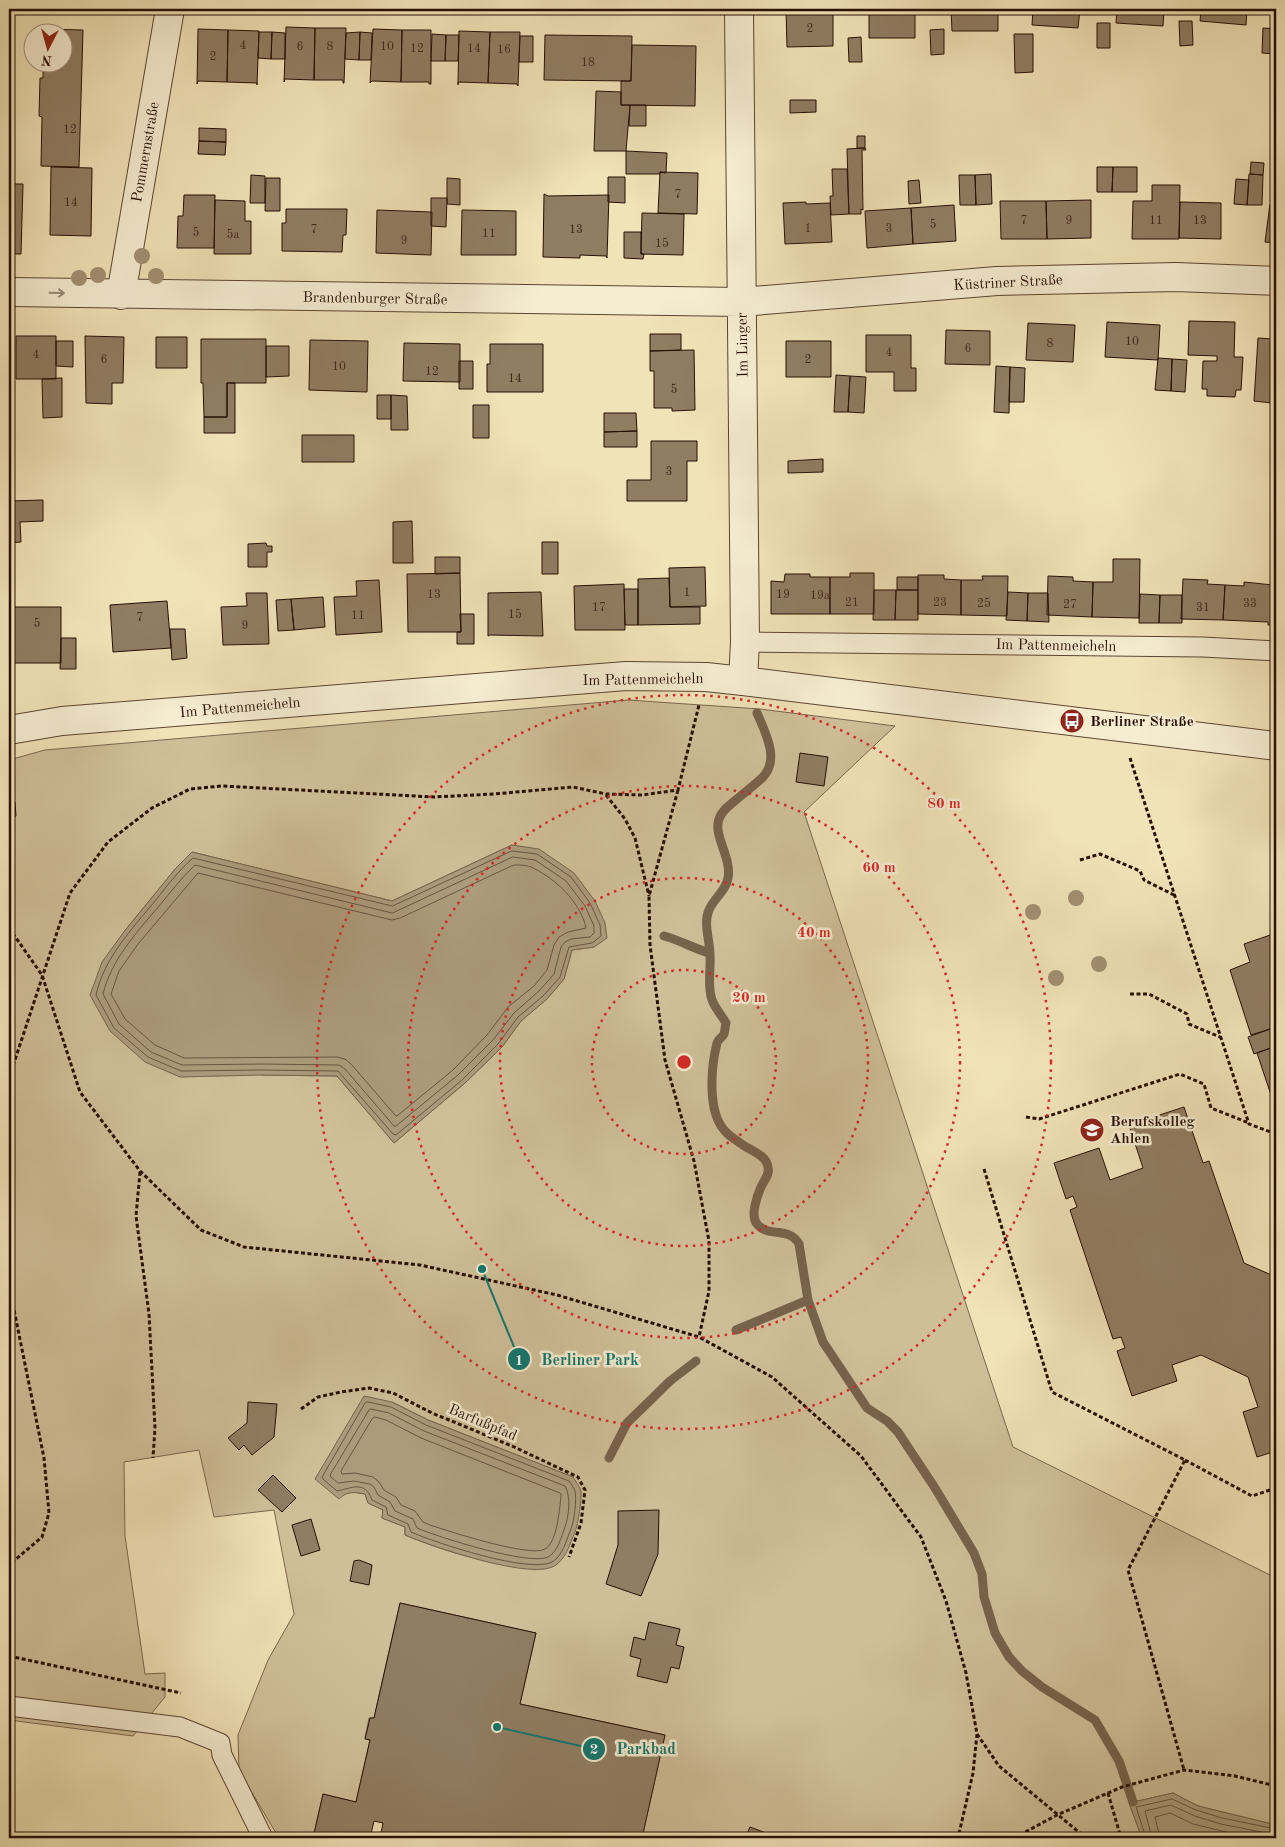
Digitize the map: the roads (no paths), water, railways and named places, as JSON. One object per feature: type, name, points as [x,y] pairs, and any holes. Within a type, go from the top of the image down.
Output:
[{"type":"street","name":"Pommernstraße","points":[[121,294],[170,9]]},
{"type":"street","name":"Im Linger","points":[[739,9],[744,680]]},
{"type":"street","name":"Küstriner Straße","points":[[741,302],[997,281],[1176,277],[1276,281]]},
{"type":"street","name":"Brandenburger Straße","points":[[9,292],[741,302]]},
{"type":"street","name":"Im Pattenmeicheln","points":[[9,730],[72,721],[616,677],[706,677],[744,680],[1276,746]]},
{"type":"lane","name":"Im Pattenmeicheln","points":[[745,642],[1203,647],[1276,651]]},
{"type":"lane","points":[[9,1706],[180,1727],[220,1743],[222,1755],[263,1838]]},
{"type":"water","points":[[512,845],[539,849],[574,873],[595,901],[605,923],[607,938],[594,947],[572,950],[564,979],[547,999],[521,1021],[502,1047],[465,1083],[394,1143],[337,1076],[180,1077],[145,1062],[110,1031],[90,995],[102,962],[176,868],[192,852],[392,901]]},
{"type":"water","points":[[364,1396],[392,1402],[428,1420],[573,1477],[581,1491],[580,1505],[576,1529],[568,1550],[560,1562],[544,1569],[527,1569],[505,1566],[436,1547],[405,1535],[405,1527],[382,1518],[383,1510],[368,1503],[365,1494],[351,1493],[339,1499],[315,1479]]},
{"type":"water","points":[[1173,1793],[1198,1806],[1276,1825],[1276,1838],[1142,1838],[1129,1803]]},
{"type":"waterway","points":[[757,713],[769,745],[770,762],[768,770],[763,777],[726,808],[719,819],[718,833],[729,870],[727,883],[707,915],[711,995],[715,1006],[726,1023],[724,1034],[717,1043],[713,1064],[712,1089],[715,1113],[719,1123],[727,1133],[765,1159],[768,1173],[756,1201],[755,1220],[762,1228],[790,1235],[799,1244],[808,1300],[823,1342],[867,1408],[887,1421],[898,1432],[935,1488],[974,1553],[982,1574],[984,1597],[995,1633],[1009,1657],[1022,1671],[1042,1687],[1095,1720],[1119,1761],[1133,1802]]},
{"type":"waterway","points":[[664,936],[710,953]]},
{"type":"waterway","points":[[736,1330],[808,1300]]},
{"type":"waterway","points":[[609,1458],[627,1423],[670,1381],[696,1361]]},
{"type":"place","name":"Berliner Straße","points":[[1072,721]]},
{"type":"place","name":"Berufskolleg Ahlen","points":[[1092,1130]]},
{"type":"place","name":"Berliner Park","points":[[482,1269]]},
{"type":"place","name":"Parkbad","points":[[497,1727]]}]
